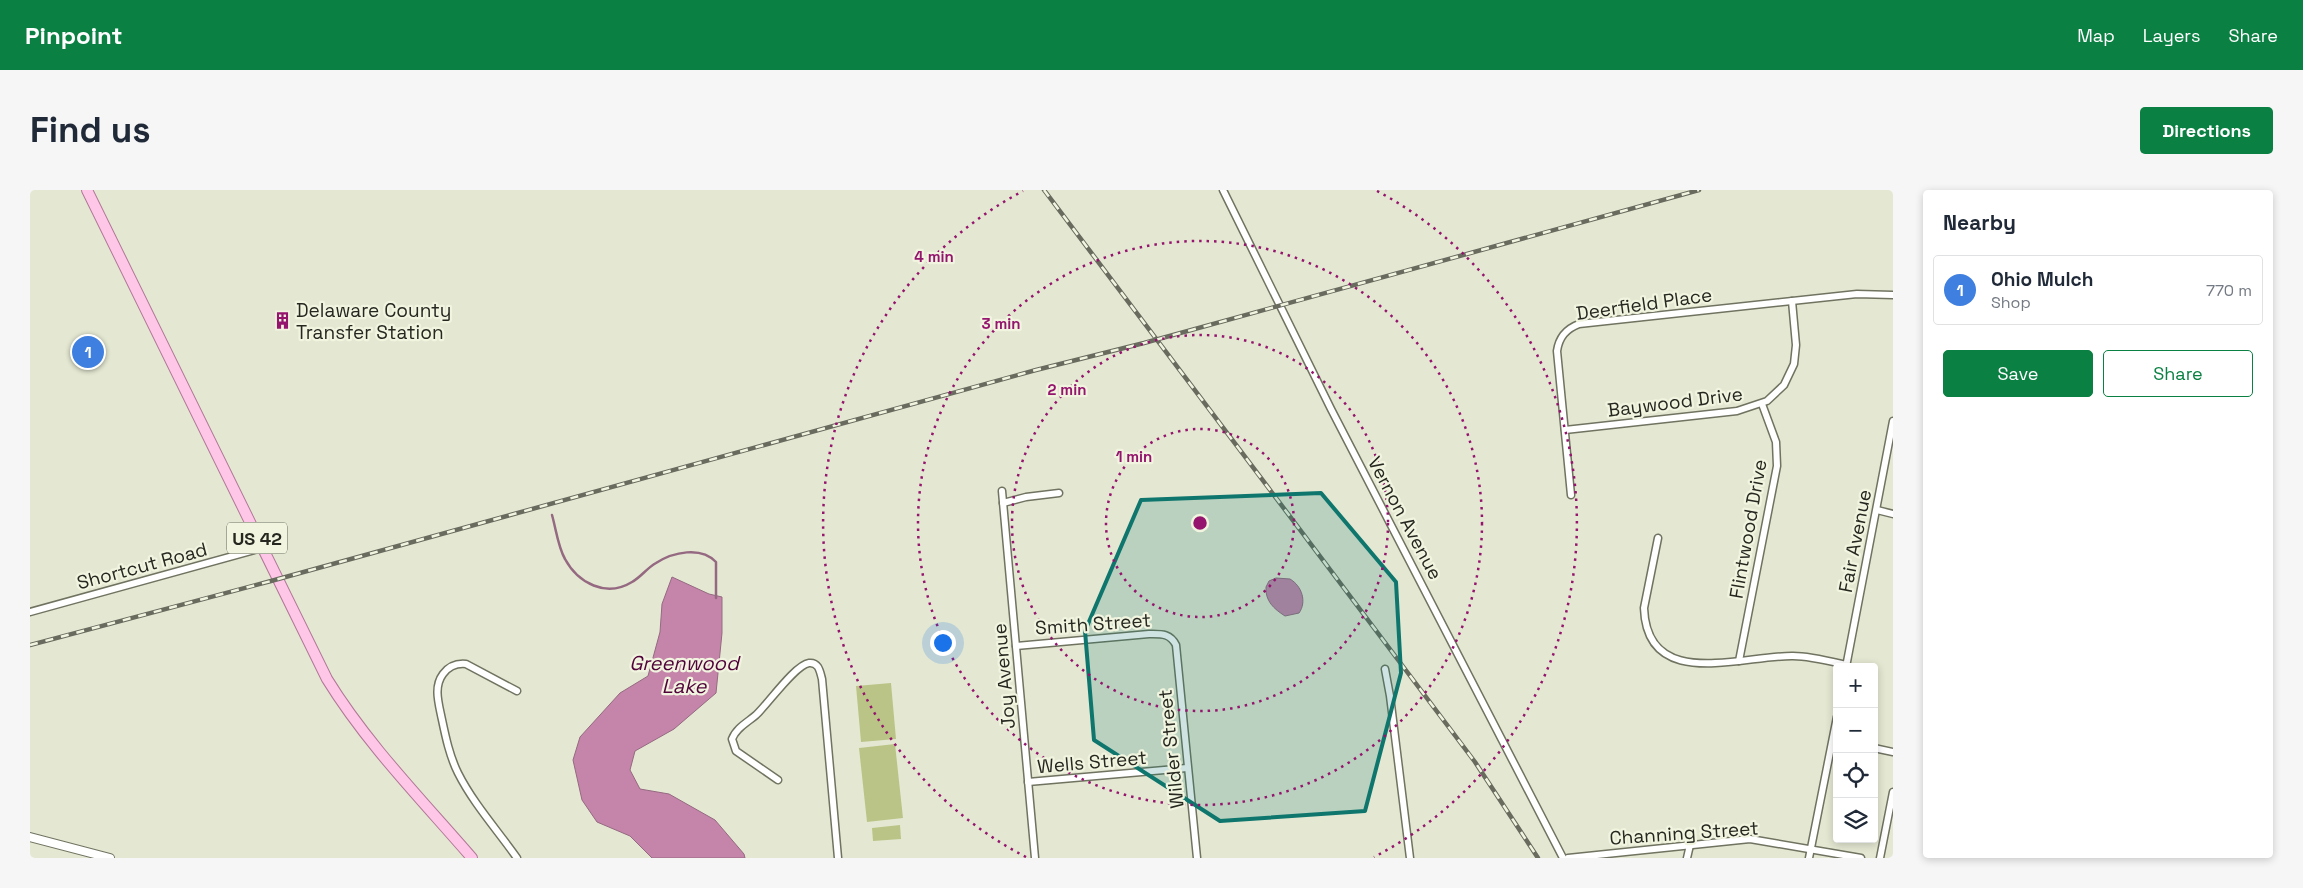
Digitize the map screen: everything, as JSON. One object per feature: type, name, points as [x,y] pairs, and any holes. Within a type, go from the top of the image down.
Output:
[{"type":"main road","name":"US 42","points":[[87,190],[262,548],[316,656],[347,710],[375,747],[472,858]]},
{"type":"street","name":"Vernon Avenue","points":[[1223,190],[1331,409],[1562,858]]},
{"type":"street","name":"Deerfield Place","points":[[1571,495],[1558,347],[1563,335],[1572,327],[1579,324],[1857,294],[1893,295]]},
{"type":"street","name":"Baywood Drive","points":[[1564,430],[1737,411],[1762,404],[1780,391],[1793,370],[1796,345],[1792,301]]},
{"type":"street","name":"Flintwood Drive","points":[[1739,661],[1777,466],[1776,442],[1762,404]]},
{"type":"street","name":"Fair Avenue","points":[[1847,663],[1893,420]]},
{"type":"street","name":"Joy Avenue","points":[[1002,491],[1035,858]]},
{"type":"street","points":[[1003,503],[1026,497],[1058,493]]},
{"type":"street","points":[[1876,510],[1893,514]]},
{"type":"street","points":[[1658,538],[1644,608],[1647,627],[1654,642],[1670,657],[1690,664],[1793,656],[1833,664]]},
{"type":"street","name":"Shortcut Road","points":[[30,612],[262,548]]},
{"type":"street","name":"Smith Street","points":[[1016,646],[1149,634],[1164,634],[1171,638]]},
{"type":"street","name":"Wilder Street","points":[[1171,638],[1176,645],[1197,858]]},
{"type":"street","points":[[517,690],[460,663],[452,665],[442,675],[437,687],[445,736],[459,774],[517,858]]},
{"type":"street","points":[[778,780],[736,751],[732,739],[737,730],[761,711],[798,669],[809,663],[814,664],[819,669],[822,679],[838,858]]},
{"type":"street","points":[[1384,669],[1390,696],[1410,858]]},
{"type":"street","points":[[1878,749],[1893,752]]},
{"type":"street","points":[[1809,858],[1833,750]]},
{"type":"street","name":"Wells Street","points":[[1028,782],[1187,768]]},
{"type":"street","points":[[1880,858],[1893,792]]},
{"type":"street","points":[[30,837],[110,858]]},
{"type":"street","name":"Channing Street","points":[[1568,858],[1750,839],[1861,858]]},
{"type":"street","points":[[1688,858],[1690,845]]},
{"type":"highlighted area","points":[[1321,493],[1396,582],[1401,673],[1365,811],[1220,821],[1094,740],[1085,631],[1141,500]]},
{"type":"green space","points":[[891,683],[896,739],[861,742],[856,686]]},
{"type":"green space","points":[[895,744],[903,818],[867,822],[859,748]]},
{"type":"green space","points":[[900,825],[901,839],[873,841],[872,828]]},
{"type":"water","name":"Greenwood Lake","points":[[672,577],[709,594],[722,597],[722,633],[716,693],[674,729],[635,751],[630,770],[640,789],[669,794],[715,820],[744,854],[745,858],[652,858],[630,836],[597,822],[582,800],[573,760],[580,737],[620,693],[648,676],[660,632],[662,604]]},
{"type":"water","points":[[1276,578],[1290,579],[1298,586],[1303,599],[1299,613],[1285,616],[1271,604],[1267,596],[1266,587],[1269,581]]},
{"type":"waterway","points":[[552,515],[565,559],[577,575],[594,586],[612,589],[622,587],[635,580],[663,559],[687,552],[695,552],[710,557],[716,562],[716,598]]},
{"type":"railway","points":[[1044,190],[1475,762],[1538,858]]},
{"type":"railway","points":[[30,645],[271,581],[1699,190]]},
{"type":"place","name":"Delaware County Transfer Station","points":[[282,321]]},
{"type":"place","name":"Ohio Mulch","points":[[88,352]]}]
